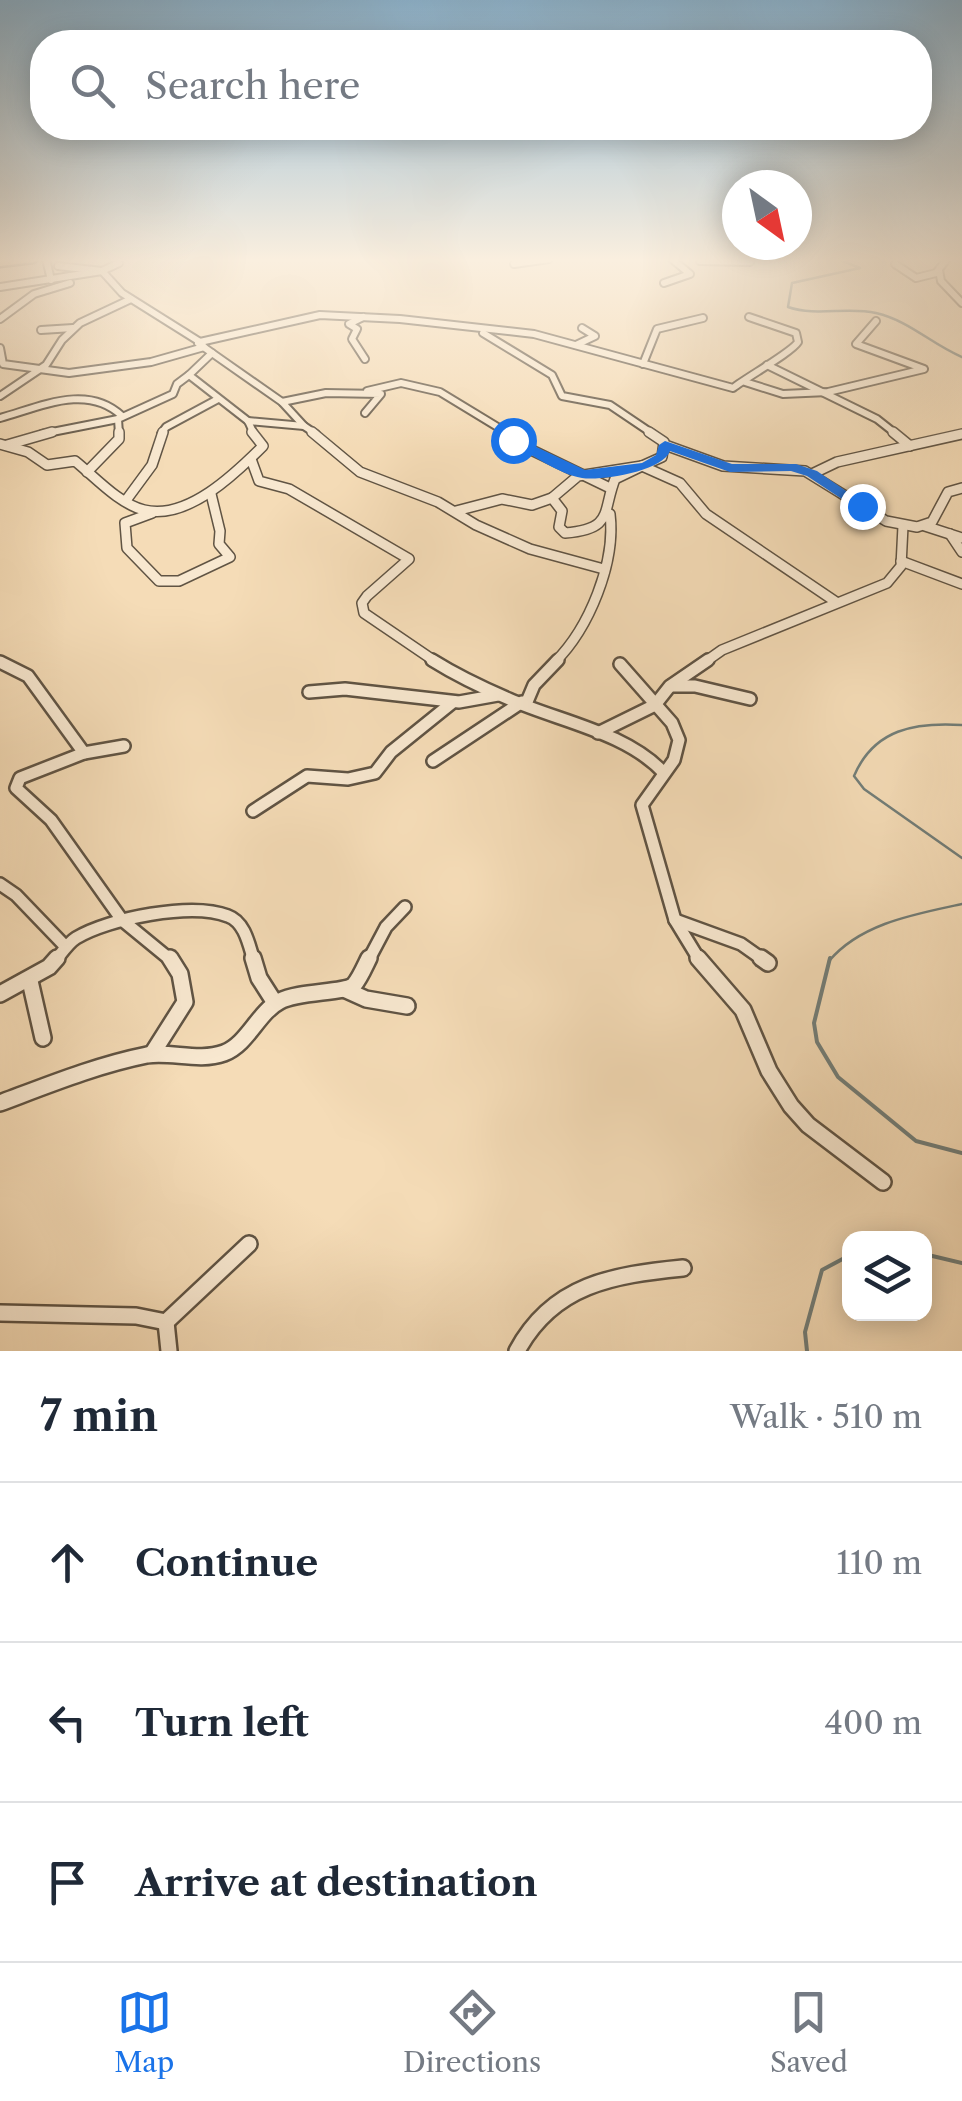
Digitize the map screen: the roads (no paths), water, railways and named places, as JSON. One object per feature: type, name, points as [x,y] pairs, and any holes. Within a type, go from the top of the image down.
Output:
[{"type":"street","points":[[0,396],[46,365],[74,328],[86,322]]},
{"type":"street","points":[[168,322],[282,402],[304,426],[342,453],[360,472],[456,511],[476,526],[530,549],[600,568]]},
{"type":"street","points":[[194,339],[205,342],[293,322]]},
{"type":"street","points":[[353,322],[350,324],[358,329],[352,339],[365,360]]},
{"type":"street","points":[[411,322],[527,332],[727,388],[744,382],[770,360],[792,351],[799,337],[762,322]]},
{"type":"street","points":[[643,364],[657,329],[686,322]]},
{"type":"street","points":[[744,382],[782,394],[824,392],[924,369],[856,344],[875,322]]},
{"type":"street","points":[[41,330],[74,328]]},
{"type":"street","points":[[575,346],[596,336],[582,328]]},
{"type":"street","points":[[481,331],[515,356],[552,375],[562,396],[610,404],[665,445],[730,468],[786,466],[812,474],[886,521],[926,526],[962,538]]},
{"type":"street","points":[[0,348],[2,364],[30,373],[69,373],[208,350]]},
{"type":"street","points":[[4,444],[120,418],[173,394],[177,384],[208,350]]},
{"type":"street","points":[[766,366],[877,420],[910,446]]},
{"type":"street","points":[[189,375],[248,421],[304,426]]},
{"type":"street","points":[[282,402],[401,383],[440,392],[503,428],[519,444],[610,488]]},
{"type":"street","points":[[366,413],[381,394],[367,391]]},
{"type":"street","points":[[0,418],[96,398],[113,404],[120,418],[121,435],[88,472]]},
{"type":"street","points":[[132,518],[128,502],[152,465],[158,439],[166,426],[218,400]]},
{"type":"street","points":[[211,494],[220,531],[218,544],[230,557],[180,581],[159,580],[127,548],[124,527],[132,518],[211,494],[263,446],[247,426],[248,421]]},
{"type":"street","points":[[812,474],[837,462],[962,434]]},
{"type":"street","points":[[4,444],[28,452],[47,465],[76,461],[128,502],[158,512]]},
{"type":"street","points":[[552,498],[562,511],[560,529],[568,534],[591,529],[607,513],[614,479],[662,456],[665,445]]},
{"type":"street","points":[[251,459],[259,481],[289,489],[406,555],[409,562],[368,592],[360,609],[437,663],[503,696],[598,733],[653,761],[664,773]]},
{"type":"street","points":[[569,482],[570,466]]},
{"type":"street","points":[[456,511],[502,500],[532,505],[552,498],[584,474],[645,466],[680,483],[706,514],[836,602]]},
{"type":"street","points":[[926,526],[940,513],[948,492],[962,488]]},
{"type":"street","points":[[433,761],[524,703],[579,636],[592,609],[600,568],[612,539],[614,523],[610,514]]},
{"type":"street","points":[[598,733],[655,705],[670,686],[722,650],[887,583],[899,574],[904,526]]},
{"type":"street","points":[[950,534],[962,552]]},
{"type":"street","points":[[901,561],[962,584]]},
{"type":"street","points":[[0,662],[28,676],[84,753]]},
{"type":"street","points":[[620,664],[672,720],[679,740],[675,758],[646,794],[642,805],[675,920],[689,948],[744,1010],[768,1070],[790,1106],[808,1125],[883,1182]]},
{"type":"street","points":[[309,692],[337,686],[353,693],[405,694],[453,702],[484,694],[503,696]]},
{"type":"street","points":[[670,686],[696,686],[750,700]]},
{"type":"street","points":[[253,811],[306,776],[348,779],[375,773],[391,752],[453,702]]},
{"type":"street","points":[[124,746],[84,753],[20,778],[16,788],[51,820],[122,920],[168,955],[180,974],[184,990],[179,1014],[152,1054]]},
{"type":"street","points":[[0,884],[16,895],[65,946]]},
{"type":"street","points":[[346,990],[361,976],[386,926],[405,907]]},
{"type":"street","points":[[0,994],[49,967],[65,946],[122,920],[188,911],[230,916],[246,933],[259,978],[275,1003]]},
{"type":"street","points":[[675,920],[740,944],[768,963]]},
{"type":"street","points":[[30,980],[44,1038]]},
{"type":"street","points":[[0,1102],[62,1078],[152,1054],[176,1058],[225,1053],[275,1003],[304,991],[346,990],[366,1000],[407,1006]]},
{"type":"street","points":[[166,1322],[249,1244]]},
{"type":"street","points":[[517,1351],[526,1328],[546,1306],[602,1279],[683,1268]]},
{"type":"street","points":[[0,1312],[136,1316],[166,1322]]},
{"type":"street","points":[[166,1322],[169,1351]]},
{"type":"waterway","points":[[901,322],[962,357]]},
{"type":"waterway","points":[[962,725],[912,727],[885,738],[862,760],[854,776],[864,789],[962,858]]},
{"type":"waterway","points":[[829,961],[873,929],[908,916],[962,904]]},
{"type":"waterway","points":[[829,961],[814,1023],[817,1042],[838,1077],[916,1141],[962,1153]]},
{"type":"waterway","points":[[932,1256],[962,1263]]},
{"type":"waterway","points":[[807,1351],[805,1332],[822,1270],[842,1259]]}]
